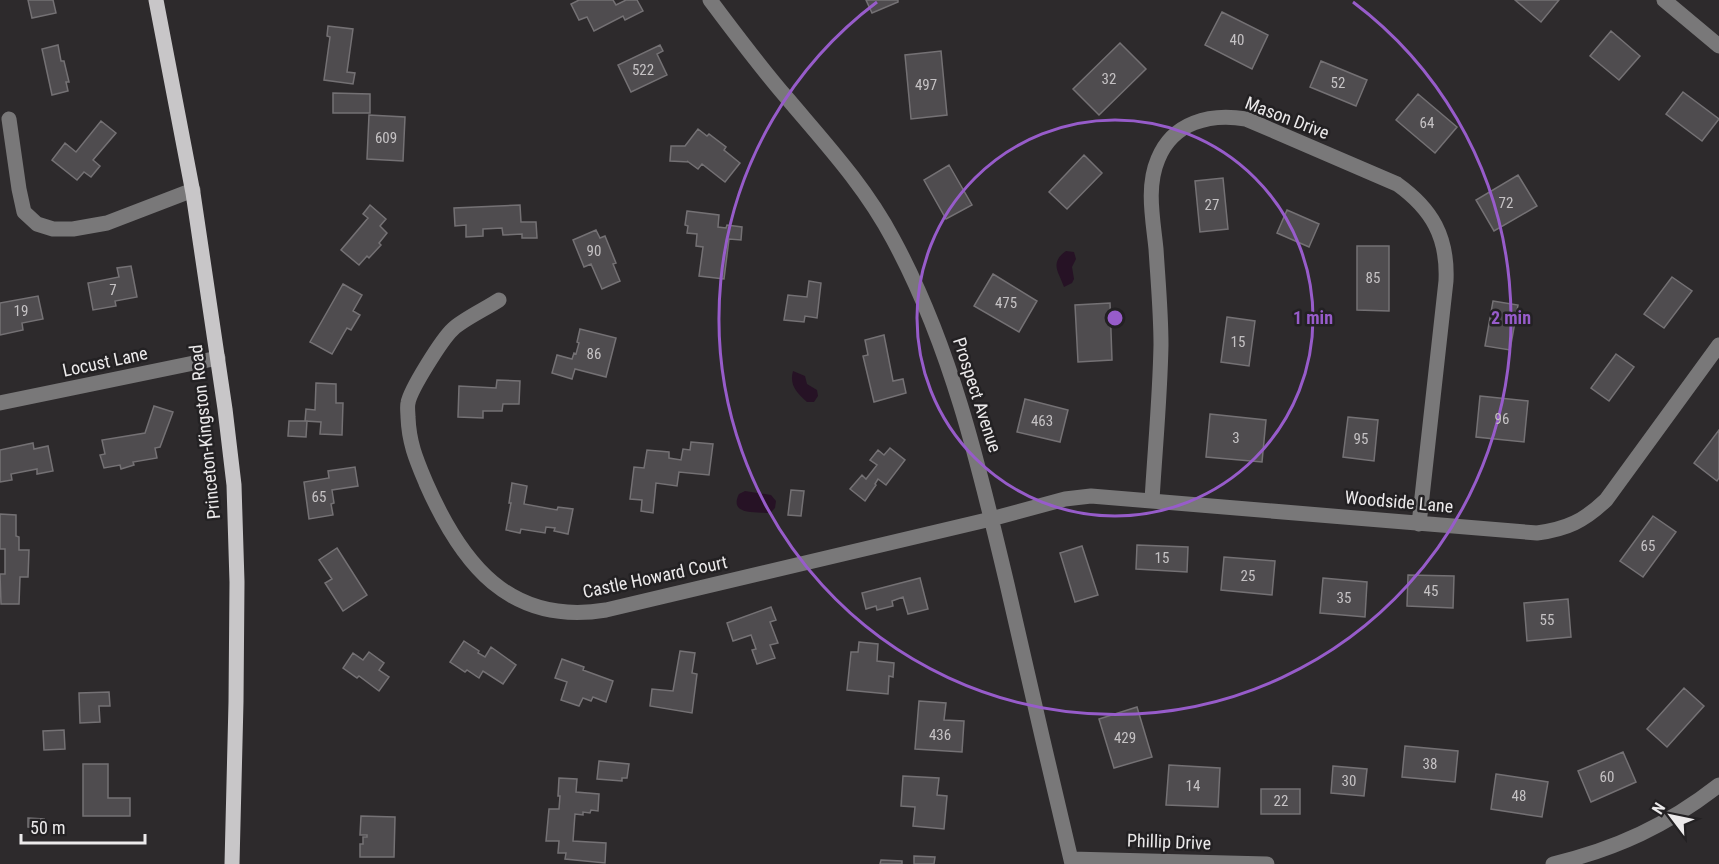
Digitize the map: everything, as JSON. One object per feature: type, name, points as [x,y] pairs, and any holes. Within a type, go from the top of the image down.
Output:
[{"type":"main road","name":"Princeton-Kingston Road","points":[[156,0],[193,190],[234,485],[237,582],[232,864]]},
{"type":"street","name":"Prospect Avenue","points":[[710,0],[787,98],[841,160],[868,198],[892,238],[918,289],[936,332],[979,464],[1071,861]]},
{"type":"street","points":[[1664,0],[1719,46]]},
{"type":"street","name":"Mason Drive","points":[[1152,500],[1161,345],[1158,273],[1150,187],[1153,171],[1159,155],[1180,130],[1194,122],[1212,117],[1230,116],[1246,120],[1397,184],[1427,210],[1437,228],[1444,248],[1447,267],[1419,524]]},
{"type":"street","points":[[9,119],[24,212],[37,224],[53,229],[73,229],[107,223],[193,190]]},
{"type":"street","name":"Castle Howard Court","points":[[499,300],[453,329],[422,373],[408,402],[409,436],[417,461],[443,520],[461,548],[484,575],[502,590],[524,603],[546,610],[571,614],[606,610],[992,519]]},
{"type":"street","name":"Woodside Lane","points":[[992,519],[1065,499],[1091,496],[1537,533],[1556,531],[1575,524],[1606,500],[1719,345]]},
{"type":"street","name":"Locust Lane","points":[[0,404],[218,358]]},
{"type":"street","points":[[1553,864],[1612,848],[1648,832],[1681,813],[1719,785]]},
{"type":"street","name":"Phillip Drive","points":[[1071,861],[1267,864]]},
{"type":"shaded area","points":[[1066,251],[1074,252],[1076,259],[1072,267],[1074,279],[1072,283],[1064,287],[1057,264],[1061,255]]},
{"type":"shaded area","points":[[793,371],[805,376],[807,384],[817,390],[818,396],[814,402],[807,402],[797,392],[792,380]]},
{"type":"shaded area","points":[[745,491],[771,495],[776,501],[775,508],[770,513],[740,509],[737,501],[739,494]]},
{"type":"building","points":[[28,0],[53,0],[56,13],[32,18]]},
{"type":"building","points":[[579,0],[613,0],[616,5],[626,0],[637,0],[643,11],[625,20],[623,16],[594,31],[587,17],[579,20],[571,4]]},
{"type":"building","points":[[866,0],[898,0],[898,2],[872,13]]},
{"type":"building","points":[[1515,0],[1559,0],[1541,22]]},
{"type":"building","points":[[1222,12],[1268,35],[1252,69],[1205,45]]},
{"type":"building","points":[[328,26],[353,29],[347,72],[355,73],[353,84],[324,80],[330,37],[327,36]]},
{"type":"building","points":[[1611,31],[1640,56],[1619,80],[1590,56]]},
{"type":"building","points":[[1120,43],[1146,69],[1099,115],[1073,89]]},
{"type":"building","points":[[58,45],[69,82],[66,82],[68,91],[52,95],[42,49]]},
{"type":"building","points":[[660,45],[663,51],[657,54],[667,75],[631,92],[618,65]]},
{"type":"building","points":[[941,51],[947,115],[911,119],[905,55]]},
{"type":"building","points":[[1321,61],[1367,80],[1356,106],[1310,87]]},
{"type":"building","points":[[1683,92],[1719,119],[1702,141],[1666,114]]},
{"type":"building","points":[[333,93],[370,94],[370,113],[333,113]]},
{"type":"building","points":[[1418,94],[1457,127],[1435,153],[1396,120]]},
{"type":"building","points":[[369,115],[405,117],[403,161],[367,159]]},
{"type":"building","points":[[101,121],[116,133],[93,160],[100,166],[91,177],[84,172],[77,180],[52,160],[65,143],[76,152]]},
{"type":"building","points":[[698,129],[726,147],[724,150],[740,163],[725,182],[702,164],[698,169],[687,161],[670,161],[671,146],[685,146]]},
{"type":"building","points":[[1084,155],[1102,173],[1067,209],[1049,192]]},
{"type":"building","points":[[949,165],[972,205],[946,219],[924,180]]},
{"type":"building","points":[[1518,175],[1537,206],[1494,231],[1476,200]]},
{"type":"building","points":[[1223,178],[1228,229],[1200,232],[1195,181]]},
{"type":"building","points":[[370,205],[386,219],[380,226],[387,233],[379,243],[381,245],[359,265],[341,250],[368,218],[363,214]]},
{"type":"building","points":[[520,205],[521,222],[536,222],[537,238],[522,238],[522,234],[503,235],[502,228],[483,229],[483,236],[466,237],[466,225],[455,226],[454,208]]},
{"type":"building","points":[[1287,210],[1319,224],[1309,247],[1277,233]]},
{"type":"building","points":[[687,211],[719,215],[718,227],[726,228],[727,225],[742,227],[741,240],[729,239],[724,279],[699,276],[703,247],[696,246],[697,234],[687,233],[688,226],[685,225]]},
{"type":"building","points":[[596,230],[600,238],[605,236],[616,263],[613,264],[620,281],[602,289],[591,264],[584,267],[573,240]]},
{"type":"building","points":[[1357,246],[1389,246],[1389,311],[1357,310]]},
{"type":"building","points":[[131,266],[137,297],[115,301],[116,306],[93,310],[88,283],[119,277],[117,268]]},
{"type":"building","points":[[993,274],[1037,301],[1019,332],[974,306]]},
{"type":"building","points":[[1672,277],[1692,291],[1664,328],[1644,314]]},
{"type":"building","points":[[809,281],[821,283],[817,318],[805,316],[804,322],[784,320],[788,295],[807,297]]},
{"type":"building","points":[[343,284],[362,295],[353,311],[360,315],[351,330],[347,328],[332,354],[310,342]]},
{"type":"building","points":[[38,296],[43,319],[22,323],[23,330],[0,335],[0,303]]},
{"type":"building","points":[[1493,301],[1518,305],[1510,350],[1485,346]]},
{"type":"building","points":[[1110,303],[1112,360],[1078,362],[1075,305]]},
{"type":"building","points":[[1227,317],[1255,321],[1249,366],[1221,362]]},
{"type":"building","points":[[580,329],[616,338],[606,377],[575,369],[572,379],[552,373],[557,355],[572,359],[574,353],[576,354]]},
{"type":"building","points":[[884,335],[893,381],[903,379],[906,393],[874,402],[863,356],[868,355],[865,340]]},
{"type":"building","points":[[1616,354],[1634,367],[1609,401],[1591,388]]},
{"type":"building","points":[[497,380],[520,381],[519,404],[503,404],[502,411],[483,411],[483,418],[458,417],[459,386],[496,388]]},
{"type":"building","points":[[316,383],[336,384],[336,403],[343,403],[342,435],[320,434],[321,422],[305,421],[306,409],[315,410]]},
{"type":"building","points":[[1480,396],[1528,401],[1524,442],[1476,437]]},
{"type":"building","points":[[1025,399],[1068,410],[1060,442],[1017,432]]},
{"type":"building","points":[[154,406],[173,412],[160,447],[155,448],[157,458],[133,462],[134,465],[121,469],[120,465],[104,468],[100,455],[105,454],[102,440],[145,433]]},
{"type":"building","points":[[1210,414],[1266,420],[1262,462],[1206,457]]},
{"type":"building","points":[[1348,417],[1378,420],[1374,461],[1343,457]]},
{"type":"building","points":[[289,421],[307,421],[306,437],[288,436]]},
{"type":"building","points":[[1719,430],[1719,478],[1717,481],[1694,463]]},
{"type":"building","points":[[691,442],[713,444],[709,475],[679,472],[677,486],[656,483],[653,513],[641,511],[642,500],[630,499],[634,467],[644,468],[647,450],[669,452],[669,458],[681,460],[683,449],[690,450]]},
{"type":"building","points":[[33,443],[34,449],[48,446],[53,471],[37,474],[37,469],[11,474],[12,480],[0,482],[0,450]]},
{"type":"building","points":[[890,448],[905,460],[886,485],[878,479],[865,501],[850,489],[862,475],[866,479],[877,465],[870,460],[878,450],[884,455]]},
{"type":"building","points":[[355,467],[358,486],[332,490],[333,515],[309,519],[304,482],[329,478],[328,471]]},
{"type":"building","points":[[512,483],[527,486],[524,504],[557,510],[558,507],[573,509],[568,534],[546,527],[545,533],[521,529],[520,533],[506,530]]},
{"type":"building","points":[[791,490],[804,491],[801,516],[788,515]]},
{"type":"building","points":[[0,514],[16,515],[19,550],[29,550],[28,577],[20,577],[19,604],[1,604],[0,574],[5,574],[5,549],[0,549]]},
{"type":"building","points":[[1653,516],[1676,532],[1643,577],[1620,561]]},
{"type":"building","points":[[1137,545],[1188,547],[1187,572],[1136,569]]},
{"type":"building","points":[[1082,546],[1098,595],[1075,602],[1060,553]]},
{"type":"building","points":[[337,548],[367,595],[343,611],[325,583],[332,579],[319,560]]},
{"type":"building","points":[[1224,557],[1275,561],[1272,595],[1221,590]]},
{"type":"building","points":[[1408,575],[1454,576],[1453,608],[1407,606]]},
{"type":"building","points":[[920,578],[928,609],[908,614],[903,597],[892,601],[893,606],[877,610],[876,606],[866,609],[862,593]]},
{"type":"building","points":[[1323,578],[1367,582],[1365,617],[1320,613]]},
{"type":"building","points":[[1568,599],[1571,637],[1527,641],[1524,603]]},
{"type":"building","points":[[771,607],[776,620],[770,622],[778,643],[770,645],[775,658],[757,664],[752,650],[756,649],[751,635],[733,641],[727,623]]},
{"type":"building","points":[[464,641],[485,657],[491,647],[516,665],[503,684],[483,671],[479,678],[450,662]]},
{"type":"building","points":[[859,642],[878,644],[877,661],[894,663],[893,677],[889,676],[888,694],[847,690],[851,652],[858,652]]},
{"type":"building","points":[[680,651],[695,653],[692,673],[697,674],[692,713],[650,706],[652,689],[673,691]]},
{"type":"building","points":[[369,652],[384,663],[379,670],[389,677],[379,691],[359,676],[357,678],[343,668],[353,653],[363,660]]},
{"type":"building","points":[[562,659],[613,681],[606,702],[593,697],[591,701],[583,698],[579,706],[561,700],[567,682],[555,678]]},
{"type":"building","points":[[1684,688],[1704,706],[1667,747],[1647,729]]},
{"type":"building","points":[[109,692],[110,706],[99,706],[100,722],[80,723],[79,693]]},
{"type":"building","points":[[919,701],[946,703],[944,720],[964,721],[962,752],[915,749]]},
{"type":"building","points":[[1137,707],[1152,757],[1114,768],[1099,719]]},
{"type":"building","points":[[64,730],[65,749],[44,750],[43,731]]},
{"type":"building","points":[[1405,746],[1458,751],[1455,782],[1402,777]]},
{"type":"building","points":[[1623,752],[1636,782],[1591,802],[1578,771]]},
{"type":"building","points":[[599,761],[629,764],[627,778],[622,778],[622,781],[597,779]]},
{"type":"building","points":[[83,764],[108,764],[108,798],[130,798],[130,816],[83,816]]},
{"type":"building","points":[[1169,765],[1220,768],[1218,807],[1166,805]]},
{"type":"building","points":[[1333,766],[1367,769],[1364,796],[1331,793]]},
{"type":"building","points":[[1496,774],[1548,782],[1542,817],[1491,809]]},
{"type":"building","points":[[903,776],[939,778],[937,795],[947,796],[944,829],[913,826],[915,807],[901,806]]},
{"type":"building","points":[[559,778],[577,779],[576,792],[599,794],[598,811],[583,812],[583,815],[575,814],[573,841],[606,843],[605,863],[565,859],[566,853],[558,853],[559,841],[546,841],[549,809],[559,809]]},
{"type":"building","points":[[1261,789],[1300,789],[1300,814],[1261,814]]},
{"type":"building","points":[[361,816],[395,817],[394,857],[360,857],[360,844],[363,844],[363,837],[367,837],[367,835],[360,835]]},
{"type":"building","points":[[28,818],[44,819],[43,828],[28,827]]},
{"type":"building","points":[[914,856],[935,857],[934,864],[914,864]]},
{"type":"building","points":[[881,860],[902,861],[902,864],[880,864]]}]
